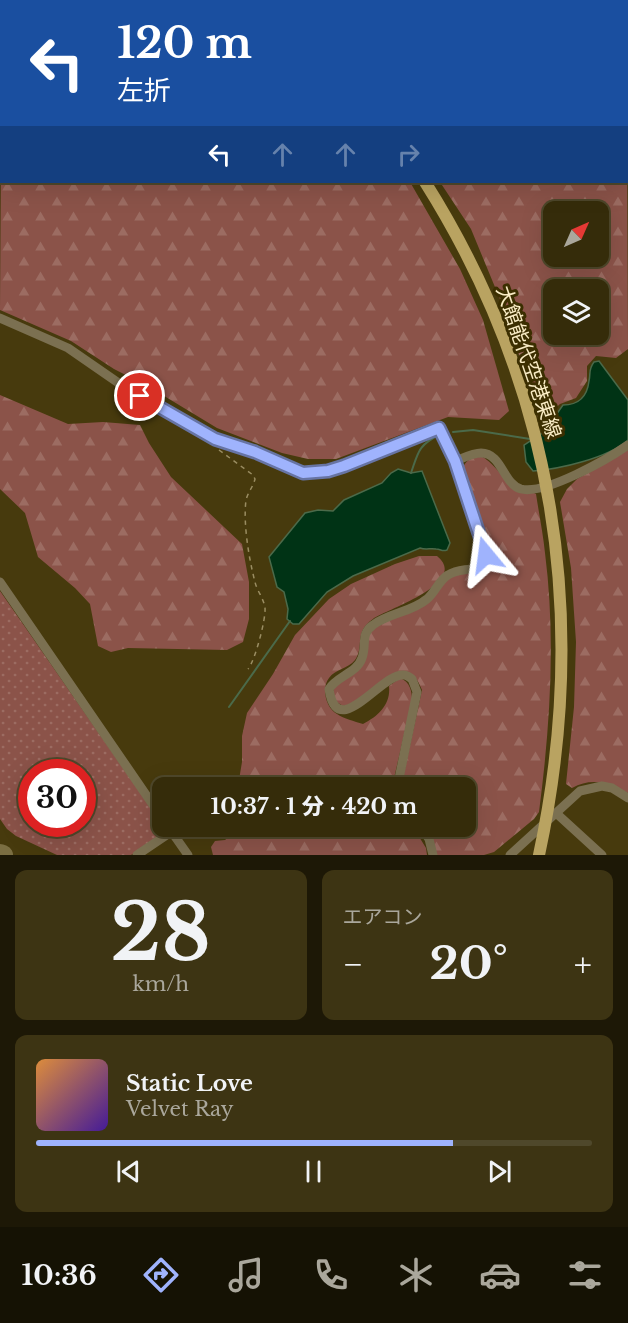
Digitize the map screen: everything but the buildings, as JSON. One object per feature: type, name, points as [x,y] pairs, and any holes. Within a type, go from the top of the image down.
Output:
[{"type":"main road","name":"大館能代空港東線","points":[[425,183],[459,240],[502,333],[534,431],[545,476],[558,557],[563,642],[556,758],[539,855]]},
{"type":"street","points":[[0,318],[68,348],[120,384],[215,439],[255,452],[303,473],[328,471],[359,461],[439,428],[455,461],[486,555],[476,569],[445,576],[427,600],[375,623],[367,630],[364,637],[362,659],[355,668],[333,682],[329,689],[330,699],[335,706],[344,710],[355,707],[395,676],[404,675],[412,678],[417,692],[399,777]]},
{"type":"street","points":[[455,461],[480,453],[488,454],[500,465],[511,482],[524,490],[556,483],[612,456],[628,445]]},
{"type":"street","points":[[0,582],[152,803]]},
{"type":"street","points":[[510,855],[580,791],[589,787],[602,786],[612,788],[628,798]]},
{"type":"street","points":[[556,813],[602,855]]},
{"type":"street","points":[[137,855],[160,837]]},
{"type":"street","points":[[176,837],[188,855]]},
{"type":"street","points":[[428,837],[433,855]]},
{"type":"path","points":[[215,439],[214,444],[218,449],[253,475],[255,479],[246,501],[246,519],[256,585],[265,608],[253,660],[248,669]]},
{"type":"green space","points":[[1,183],[411,183],[460,269],[483,320],[509,411],[499,420],[448,417],[336,459],[308,459],[282,453],[217,428],[151,388],[114,369],[71,341],[0,310]]},
{"type":"green space","points":[[441,183],[627,183],[628,349],[616,358],[596,356],[587,366],[587,381],[576,398],[560,404],[542,420],[537,416],[509,321],[471,229]]},
{"type":"green space","points":[[0,395],[68,424],[103,422],[140,425],[171,477],[242,544],[249,582],[249,619],[243,642],[227,650],[128,648],[111,652],[98,646],[90,604],[75,588],[38,557],[25,513],[0,489]]},
{"type":"green space","points":[[628,450],[628,793],[614,786],[600,783],[587,783],[572,788],[566,784],[574,707],[576,642],[571,568],[560,502],[567,489],[577,479]]},
{"type":"green space","points":[[481,456],[488,461],[518,490],[536,494],[548,585],[551,650],[549,715],[543,780],[539,812],[534,819],[494,852],[484,855],[436,855],[428,837],[476,837],[476,777],[403,777],[422,690],[418,682],[411,674],[399,671],[355,703],[343,706],[335,701],[333,687],[358,669],[371,629],[429,602],[447,579],[453,575],[478,571],[486,563],[462,470],[469,460]]},
{"type":"green space","points":[[419,556],[437,556],[444,566],[443,576],[423,594],[367,624],[361,634],[355,660],[332,675],[325,687],[326,698],[333,711],[363,724],[383,709],[388,698],[389,686],[400,678],[408,684],[412,700],[394,777],[240,777],[242,736],[247,713],[295,635],[329,599],[351,584]]},
{"type":"green space","points":[[0,591],[152,810],[152,837],[158,837],[131,855],[57,855],[18,837],[96,837],[96,759],[18,759],[18,837],[7,829],[0,819]]},
{"type":"green space","points":[[229,837],[419,837],[426,848],[427,855],[213,855],[211,847],[215,841],[225,840]]},
{"type":"shaded area","points":[[599,361],[628,400],[628,440],[596,457],[556,468],[533,471],[526,462],[524,445],[544,432],[563,405],[573,404],[584,396],[591,367],[594,362]]},
{"type":"shaded area","points":[[398,469],[411,473],[422,471],[450,543],[447,550],[420,548],[353,576],[327,592],[299,624],[293,624],[287,619],[288,609],[284,592],[277,587],[269,557],[305,513],[318,510],[333,511],[344,500],[382,483]]},
{"type":"waterway","points":[[453,432],[473,430],[530,439]]},
{"type":"waterway","points":[[411,473],[417,455],[423,446],[439,435]]},
{"type":"waterway","points":[[229,707],[290,621]]},
{"type":"route","points":[[140,396],[215,439],[255,452],[303,473],[328,471],[344,466],[439,428],[455,461],[486,555]]}]
